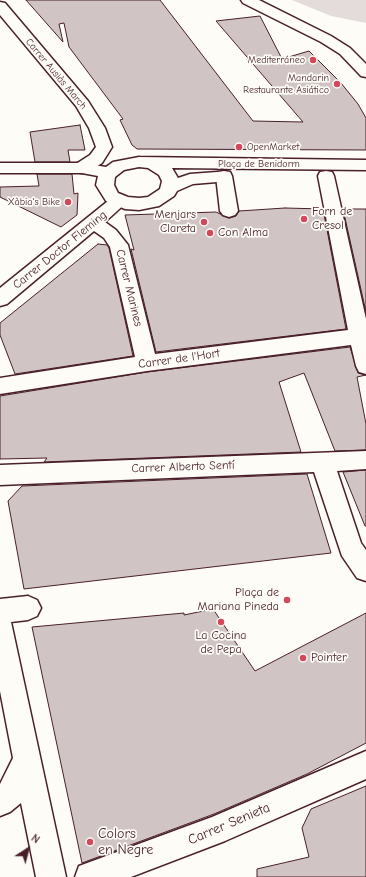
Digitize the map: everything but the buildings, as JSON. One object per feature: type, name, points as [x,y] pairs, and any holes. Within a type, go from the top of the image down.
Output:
[{"type":"street","points":[[248,0],[331,42],[353,58],[366,73]]},
{"type":"street","points":[[266,0],[316,22],[353,41]]},
{"type":"street","name":"Carrer Ausiàs March","points":[[0,6],[91,116],[114,170]]},
{"type":"street","points":[[82,168],[96,159],[104,147]]},
{"type":"street","points":[[132,162],[152,164],[165,170],[169,176],[170,187],[164,196],[153,202],[140,204],[119,201],[107,191],[105,179],[114,170],[132,162]]},
{"type":"street","name":"Plaça de Benidorm","points":[[152,164],[366,165]]},
{"type":"street","points":[[0,168],[82,168],[114,170]]},
{"type":"street","points":[[224,176],[229,211]]},
{"type":"street","name":"Plaça de Benidorm","points":[[170,187],[190,179],[224,176],[366,176]]},
{"type":"street","points":[[326,176],[366,366]]},
{"type":"street","name":"Carrer Doctor Fleming","points":[[0,299],[119,201]]},
{"type":"street","name":"Carrer Marines","points":[[94,223],[110,234],[119,245],[147,363]]},
{"type":"street","name":"Carrer de l'Hort","points":[[0,386],[147,363],[359,336]]},
{"type":"street","name":"Carrer Alberto Sentí","points":[[0,475],[366,460]]},
{"type":"street","points":[[322,461],[350,548],[366,570]]},
{"type":"street","points":[[0,611],[28,608]]},
{"type":"street","points":[[0,625],[51,877]]},
{"type":"street","points":[[0,802],[9,796],[17,783],[27,758]]},
{"type":"street","name":"Carrer Senieta","points":[[90,877],[215,832],[366,765]]},
{"type":"shaded area","points":[[292,0],[366,0],[366,23],[331,16]]},
{"type":"place","name":"Mediterráneo","points":[[313,60]]},
{"type":"place","name":"Mandarin Restaurante Asiático","points":[[337,84]]},
{"type":"place","name":"OpenMarket","points":[[239,147]]},
{"type":"place","name":"Xàbia's Bike","points":[[68,202]]},
{"type":"place","name":"Forn de Cresol","points":[[304,219]]},
{"type":"place","name":"Menjars Clareta","points":[[204,222]]},
{"type":"place","name":"Con Alma","points":[[210,233]]},
{"type":"place","name":"Plaça de Mariana Pineda","points":[[287,600]]},
{"type":"place","name":"La Cocina de Pepa","points":[[221,622]]},
{"type":"place","name":"Pointer","points":[[303,658]]},
{"type":"place","name":"Colors en Negre","points":[[90,842]]}]
